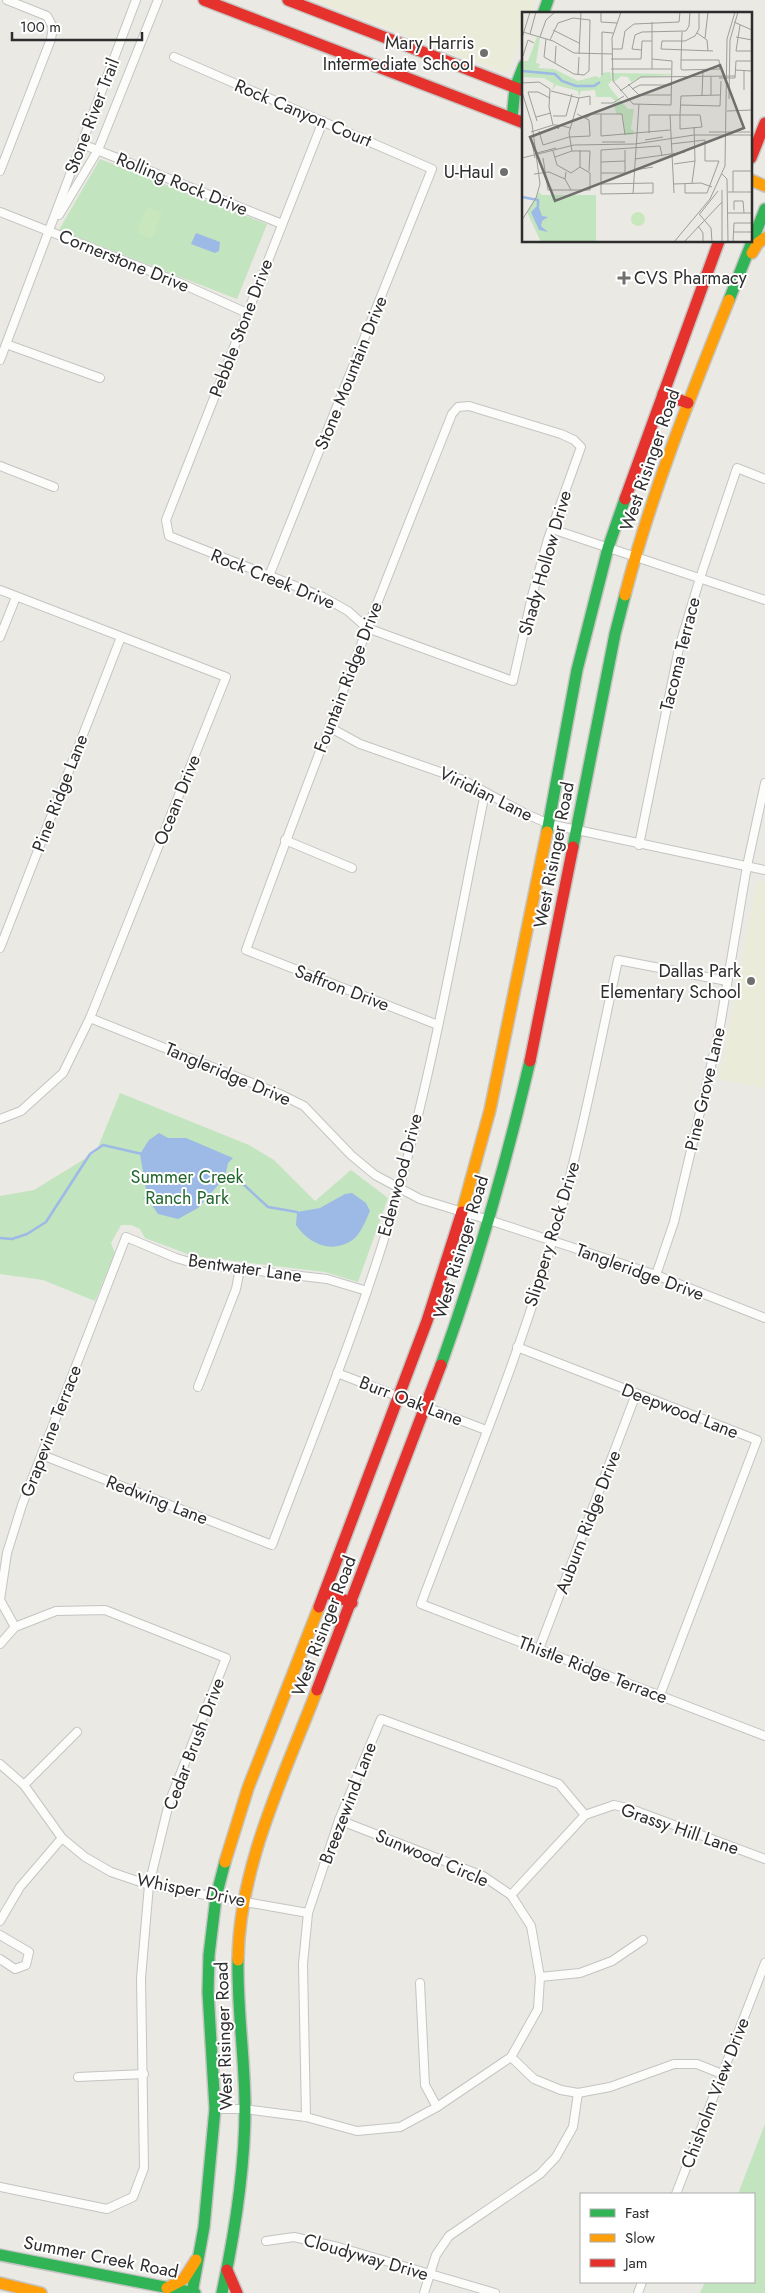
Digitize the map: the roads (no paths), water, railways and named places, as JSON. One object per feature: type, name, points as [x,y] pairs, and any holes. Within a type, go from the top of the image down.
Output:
[{"type":"main road","points":[[204,0],[522,121]]},
{"type":"main road","points":[[288,0],[519,89]]},
{"type":"main road","points":[[544,12],[548,0]]},
{"type":"main road","points":[[512,118],[522,74]]},
{"type":"main road","points":[[752,139],[765,118]]},
{"type":"main road","points":[[752,156],[765,123]]},
{"type":"main road","points":[[752,180],[765,186]]},
{"type":"main road","name":"West Risinger Road","points":[[222,2293],[240,2183],[245,2109],[238,2013],[238,1954],[245,1901],[254,1858],[267,1819],[352,1604],[426,1407],[456,1324],[490,1220],[516,1127],[539,1022],[615,634],[635,556],[688,403],[764,213]]},
{"type":"main road","points":[[736,283],[758,243],[765,238]]},
{"type":"main road","name":"West Risinger Road","points":[[193,2293],[201,2250],[216,2109],[208,1992],[209,1954],[216,1897],[230,1842],[248,1788],[325,1592],[427,1321],[462,1212],[490,1110],[549,824],[577,670],[608,548],[719,242]]},
{"type":"main road","points":[[663,394],[688,403]]},
{"type":"main road","points":[[325,1592],[352,1604]]},
{"type":"main road","points":[[167,2288],[184,2278],[201,2250]]},
{"type":"main road","name":"Summer Creek Road","points":[[0,2255],[193,2293]]},
{"type":"main road","points":[[227,2270],[237,2293]]},
{"type":"main road","points":[[0,2283],[41,2293]]},
{"type":"street","points":[[0,171],[51,39],[53,27],[47,16],[7,0]]},
{"type":"street","name":"Stone River Trail","points":[[0,360],[136,0]]},
{"type":"street","name":"Stone River Trail","points":[[48,231],[98,150],[158,0]]},
{"type":"street","name":"Rock Canyon Court","points":[[174,57],[432,169]]},
{"type":"street","name":"Pebble Stone Drive","points":[[168,536],[166,520],[323,121]]},
{"type":"street","name":"Rolling Rock Drive","points":[[82,144],[282,224]]},
{"type":"street","name":"Stone Mountain Drive","points":[[269,576],[432,169]]},
{"type":"street","name":"Cornerstone Drive","points":[[0,212],[178,282],[247,313]]},
{"type":"street","points":[[6,344],[100,378]]},
{"type":"street","name":"Shady Hollow Drive","points":[[458,407],[469,406],[561,434],[574,440],[581,447],[552,529],[532,596],[514,681]]},
{"type":"street","name":"Fountain Ridge Drive","points":[[246,950],[285,840],[367,628],[452,414],[458,407]]},
{"type":"street","points":[[0,466],[54,487]]},
{"type":"street","name":"Tacoma Terrace","points":[[639,845],[678,648],[737,468],[765,479]]},
{"type":"street","points":[[552,529],[765,600]]},
{"type":"street","name":"Rock Creek Drive","points":[[168,536],[338,604],[367,628],[514,681]]},
{"type":"street","name":"Ocean Drive","points":[[0,590],[226,678],[90,1018],[63,1073],[21,1111],[0,1119]]},
{"type":"street","points":[[0,637],[16,597]]},
{"type":"street","name":"Pine Ridge Lane","points":[[0,948],[121,637]]},
{"type":"street","name":"Viridian Lane","points":[[329,727],[360,744],[463,780],[485,793],[549,824],[639,845],[765,870]]},
{"type":"street","name":"Pine Grove Lane","points":[[656,1276],[678,1203],[719,1032],[747,866],[765,783]]},
{"type":"street","name":"Edenwood Drive","points":[[272,1545],[367,1291],[399,1189],[438,1025],[485,793]]},
{"type":"street","points":[[285,840],[352,868]]},
{"type":"street","name":"Saffron Drive","points":[[246,950],[438,1025]]},
{"type":"street","name":"Slippery Rock Drive","points":[[421,1604],[517,1347],[553,1241],[579,1144],[618,960],[727,981]]},
{"type":"street","name":"Tangleridge Drive","points":[[90,1018],[264,1087],[304,1106],[374,1175],[420,1199],[553,1241],[765,1316]]},
{"type":"street","name":"Bentwater Lane","points":[[126,1237],[190,1262],[214,1267],[327,1279],[367,1291]]},
{"type":"street","name":"Grapevine Terrace","points":[[15,1627],[0,1600],[7,1552],[22,1505],[126,1237]]},
{"type":"street","points":[[198,1387],[236,1288],[240,1270]]},
{"type":"street","name":"Deepwood Lane","points":[[517,1347],[757,1440],[660,1695]]},
{"type":"street","name":"Burr Oak Lane","points":[[336,1372],[486,1430]]},
{"type":"street","name":"Auburn Ridge Drive","points":[[539,1649],[636,1394]]},
{"type":"street","name":"Redwing Lane","points":[[42,1455],[272,1545]]},
{"type":"street","name":"Thistle Ridge Terrace","points":[[421,1604],[765,1736]]},
{"type":"street","name":"Cedar Brush Drive","points":[[0,1644],[15,1627],[56,1611],[105,1610],[226,1658],[169,1803],[149,1885],[141,1978],[144,2168],[133,2198],[106,2209],[0,2187]]},
{"type":"street","name":"Breezewind Lane","points":[[306,2117],[303,1964],[308,1913],[339,1820],[381,1719],[559,1784],[585,1815]]},
{"type":"street","points":[[24,1785],[77,1732]]},
{"type":"street","name":"Whisper Drive","points":[[0,1764],[24,1785],[62,1838],[85,1857],[111,1872],[149,1885],[308,1913]]},
{"type":"street","name":"Grassy Hill Lane","points":[[511,1895],[585,1815],[614,1806],[631,1809],[765,1859]]},
{"type":"street","name":"Sunwood Circle","points":[[216,2109],[245,2109],[306,2117],[357,2131],[400,2127],[437,2107],[510,2057],[538,2009],[540,1977],[531,1926],[511,1895],[483,1876],[339,1820]]},
{"type":"street","points":[[0,1921],[20,1887],[62,1838]]},
{"type":"street","points":[[0,1935],[29,1952],[26,1965],[15,1969],[0,1960]]},
{"type":"street","points":[[540,1977],[580,1973],[612,1961],[643,1940]]},
{"type":"street","name":"Chisholm View Drive","points":[[676,2193],[765,1963]]},
{"type":"street","points":[[420,1983],[425,2085],[437,2107]]},
{"type":"street","points":[[510,2057],[534,2079],[561,2090],[578,2092],[610,2087],[674,2064],[696,2064],[722,2074]]},
{"type":"street","points":[[78,2077],[144,2074]]},
{"type":"street","points":[[424,2293],[439,2249],[449,2236],[540,2174],[556,2157],[573,2127],[578,2092]]},
{"type":"street","name":"Cloudyway Drive","points":[[266,2241],[294,2236],[495,2293]]},
{"type":"water","points":[[196,233],[220,242],[219,251],[215,253],[191,244]]},
{"type":"water","points":[[159,1133],[168,1138],[186,1138],[233,1158],[228,1163],[225,1177],[198,1208],[178,1219],[158,1214],[149,1201],[143,1198],[147,1195],[140,1154],[149,1140]]},
{"type":"water","points":[[352,1193],[366,1203],[370,1211],[360,1232],[351,1241],[335,1247],[320,1245],[307,1237],[296,1225],[297,1212],[320,1208],[345,1194]]},
{"type":"waterway","points":[[0,1238],[12,1239],[27,1234],[46,1222],[90,1154],[103,1145],[142,1154]]},
{"type":"waterway","points":[[222,1176],[242,1183],[268,1207],[297,1212]]},
{"type":"place","name":"Mary Harris Intermediate School","points":[[484,53]]},
{"type":"place","name":"U-Haul","points":[[504,172]]},
{"type":"place","name":"CVS Pharmacy","points":[[624,278]]},
{"type":"place","name":"Dallas Park Elementary School","points":[[751,981]]},
{"type":"park label","name":"Summer Creek Ranch Park","points":[[187,1187]]}]
